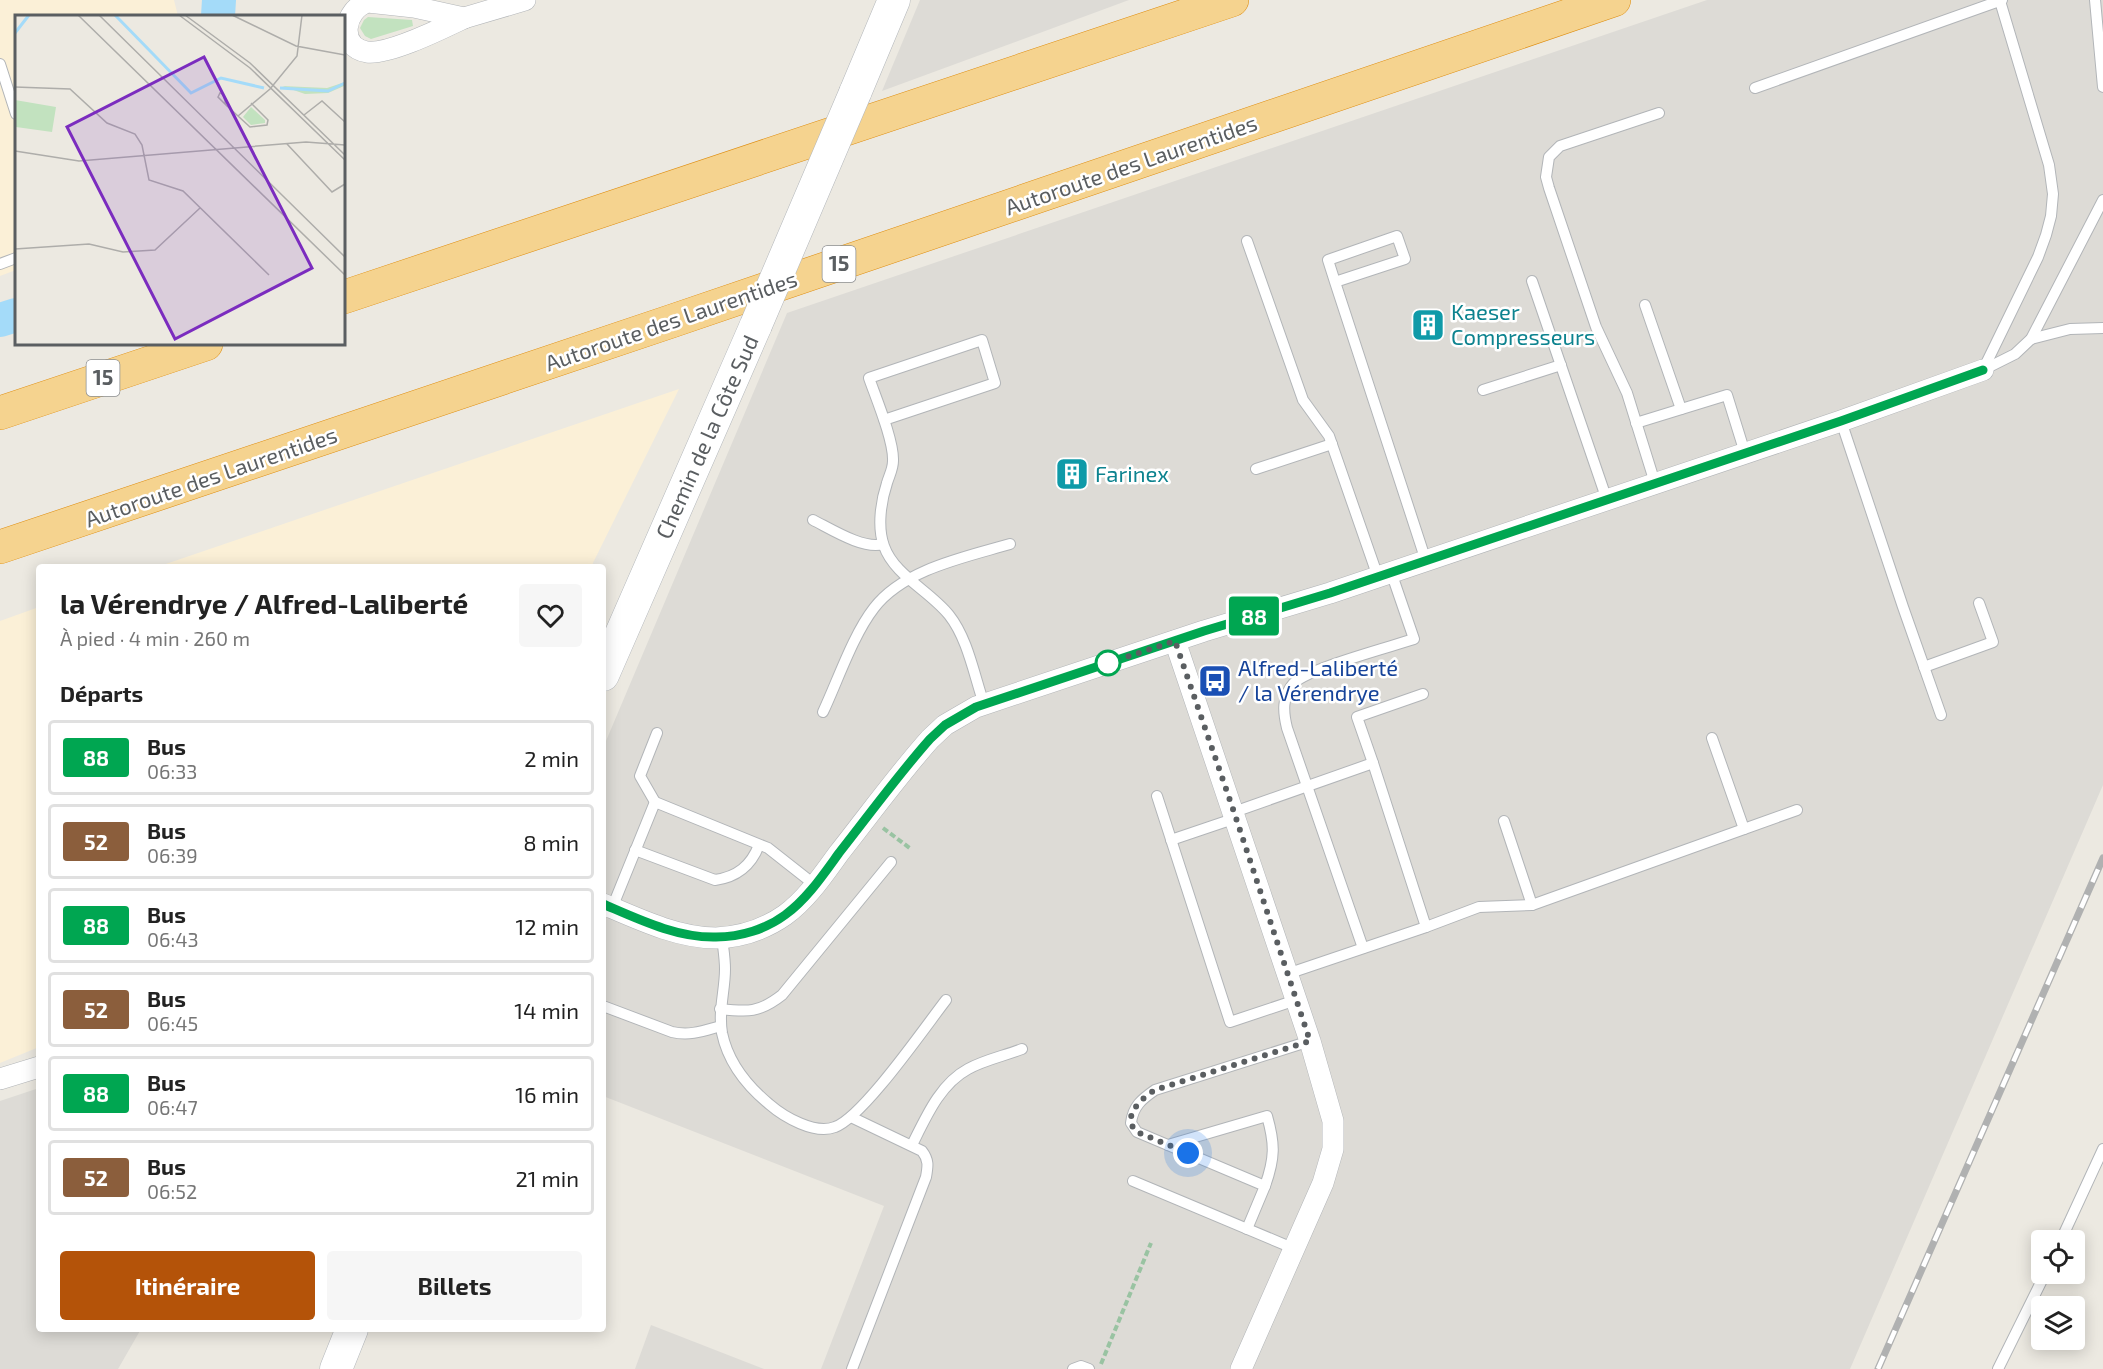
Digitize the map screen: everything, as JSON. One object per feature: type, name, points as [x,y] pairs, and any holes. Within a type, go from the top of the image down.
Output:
[{"type":"highway","points":[[345,297],[1232,0]]},
{"type":"highway","name":"Autoroute des Laurentides","points":[[0,547],[1614,0]]},
{"type":"highway","name":"15","points":[[0,413],[203,345]]},
{"type":"street","points":[[464,18],[414,7],[368,2],[352,12],[347,33],[352,44],[362,50],[382,51],[464,18],[525,0]]},
{"type":"street","name":"Chemin de la Côte Sud","points":[[606,668],[756,326],[894,0]]},
{"type":"street","points":[[608,906],[686,934],[722,937],[753,931],[786,914],[815,885],[930,739],[961,714],[984,704],[1175,641],[1426,561],[1841,421],[1983,370]]},
{"type":"street","points":[[1175,641],[1310,1041],[1326,1094],[1334,1134],[1333,1149],[1323,1183],[1241,1369]]},
{"type":"street","points":[[0,1079],[36,1068]]},
{"type":"street","points":[[336,1369],[351,1332]]},
{"type":"lane","points":[[1755,88],[2001,0],[2049,165],[2053,194],[2046,235],[1983,370]]},
{"type":"lane","points":[[2095,0],[2103,87]]},
{"type":"lane","points":[[0,64],[15,111]]},
{"type":"lane","points":[[1655,483],[1627,393],[1596,327],[1546,177],[1549,157],[1560,146],[1659,113]]},
{"type":"lane","points":[[1983,370],[2015,354],[2031,339],[2103,200]]},
{"type":"lane","points":[[1335,282],[1405,259],[1397,236],[1328,260],[1335,282],[1426,561]]},
{"type":"lane","points":[[1247,241],[1302,400],[1329,436],[1384,575],[1414,639],[1309,673],[1293,684],[1284,704],[1284,713],[1307,786],[1363,948]]},
{"type":"lane","points":[[0,264],[15,258]]},
{"type":"lane","points":[[1532,281],[1607,500]]},
{"type":"lane","points":[[1645,304],[1681,409]]},
{"type":"lane","points":[[2031,339],[2070,329],[2103,328]]},
{"type":"lane","points":[[884,420],[994,383],[982,340],[869,378],[884,420],[894,462],[883,497],[880,521],[883,544],[891,558],[939,604],[960,632],[984,704]]},
{"type":"lane","points":[[1483,390],[1561,365]]},
{"type":"lane","points":[[1636,423],[1726,395],[1745,453]]},
{"type":"lane","points":[[1841,421],[1941,714]]},
{"type":"lane","points":[[1256,469],[1332,444]]},
{"type":"lane","points":[[813,520],[863,543],[877,546],[883,544]]},
{"type":"lane","points":[[823,712],[864,623],[883,598],[931,568],[1010,544]]},
{"type":"lane","points":[[1924,667],[1993,642],[1979,603]]},
{"type":"lane","points":[[1423,694],[1357,717],[1426,927]]},
{"type":"lane","points":[[657,733],[640,776],[655,802],[768,848],[815,885]]},
{"type":"lane","points":[[1712,738],[1744,829]]},
{"type":"lane","points":[[1171,840],[1307,786],[1373,763]]},
{"type":"lane","points":[[1157,796],[1230,1022],[1296,1000]]},
{"type":"lane","points":[[608,906],[636,850],[655,802]]},
{"type":"lane","points":[[1287,974],[1479,907],[1532,905],[1797,810]]},
{"type":"lane","points":[[1504,821],[1532,905]]},
{"type":"lane","points":[[636,850],[715,880],[727,879],[738,874],[752,859],[759,845]]},
{"type":"lane","points":[[720,1009],[749,1012],[759,1010],[782,995],[891,862]]},
{"type":"lane","points":[[722,937],[725,969],[720,1009],[726,1051],[750,1087],[781,1114],[795,1122],[817,1128],[833,1128],[851,1117],[874,1093],[946,1000]]},
{"type":"lane","points":[[606,1007],[684,1035],[721,1026]]},
{"type":"lane","points":[[1264,1186],[1137,1132],[1131,1123],[1132,1114],[1143,1098],[1155,1090],[1310,1041]]},
{"type":"lane","points":[[912,1144],[930,1110],[951,1081],[970,1068],[1022,1049]]},
{"type":"lane","points":[[1168,1145],[1267,1116],[1274,1146],[1273,1158],[1247,1229]]},
{"type":"lane","points":[[851,1117],[912,1144],[922,1150],[927,1158],[926,1177],[852,1369]]},
{"type":"lane","points":[[2066,1230],[2103,1149]]},
{"type":"lane","points":[[1133,1181],[1295,1249]]},
{"type":"lane","points":[[1998,1369],[2040,1284]]},
{"type":"lane","points":[[1073,1369],[1081,1366],[1089,1369]]},
{"type":"path","points":[[882,827],[911,849]]},
{"type":"path","points":[[1099,1369],[1151,1243]]},
{"type":"shaded area","points":[[0,0],[174,0],[178,15],[15,15],[15,270],[0,276]]},
{"type":"shaded area","points":[[920,0],[1129,0],[882,91]]},
{"type":"shaded area","points":[[1707,0],[2103,0],[2103,785],[1850,1369],[821,1369],[884,1206],[606,1097],[606,741],[787,313]]},
{"type":"shaded area","points":[[679,389],[592,564],[166,564]]},
{"type":"shaded area","points":[[36,608],[36,1048],[0,1063],[0,621]]},
{"type":"shaded area","points":[[36,1089],[36,1332],[139,1332],[118,1369],[0,1369],[0,1101]]},
{"type":"shaded area","points":[[651,1325],[764,1369],[635,1369]]},
{"type":"green space","points":[[368,17],[412,20],[413,26],[371,39],[365,36],[360,28]]},
{"type":"waterway","points":[[218,15],[219,0]]},
{"type":"waterway","points":[[0,320],[15,315]]},
{"type":"railway","points":[[1878,1369],[2103,858]]},
{"type":"bus line","name":"88","points":[[606,905],[649,923],[702,937],[717,938],[753,931],[786,914],[799,902],[916,754],[945,725],[976,707],[1204,631],[1330,593],[1841,421],[1983,370]]},
{"type":"place","name":"Kaeser Compresseurs","points":[[1428,325]]},
{"type":"place","name":"Farinex","points":[[1072,474]]},
{"type":"place","name":"Alfred-Laliberté / la Vérendrye","points":[[1215,681]]},
{"type":"route","points":[[1108,663],[1175,641],[1310,1041],[1155,1090],[1143,1098],[1132,1114],[1133,1128],[1137,1132],[1188,1153]]}]
